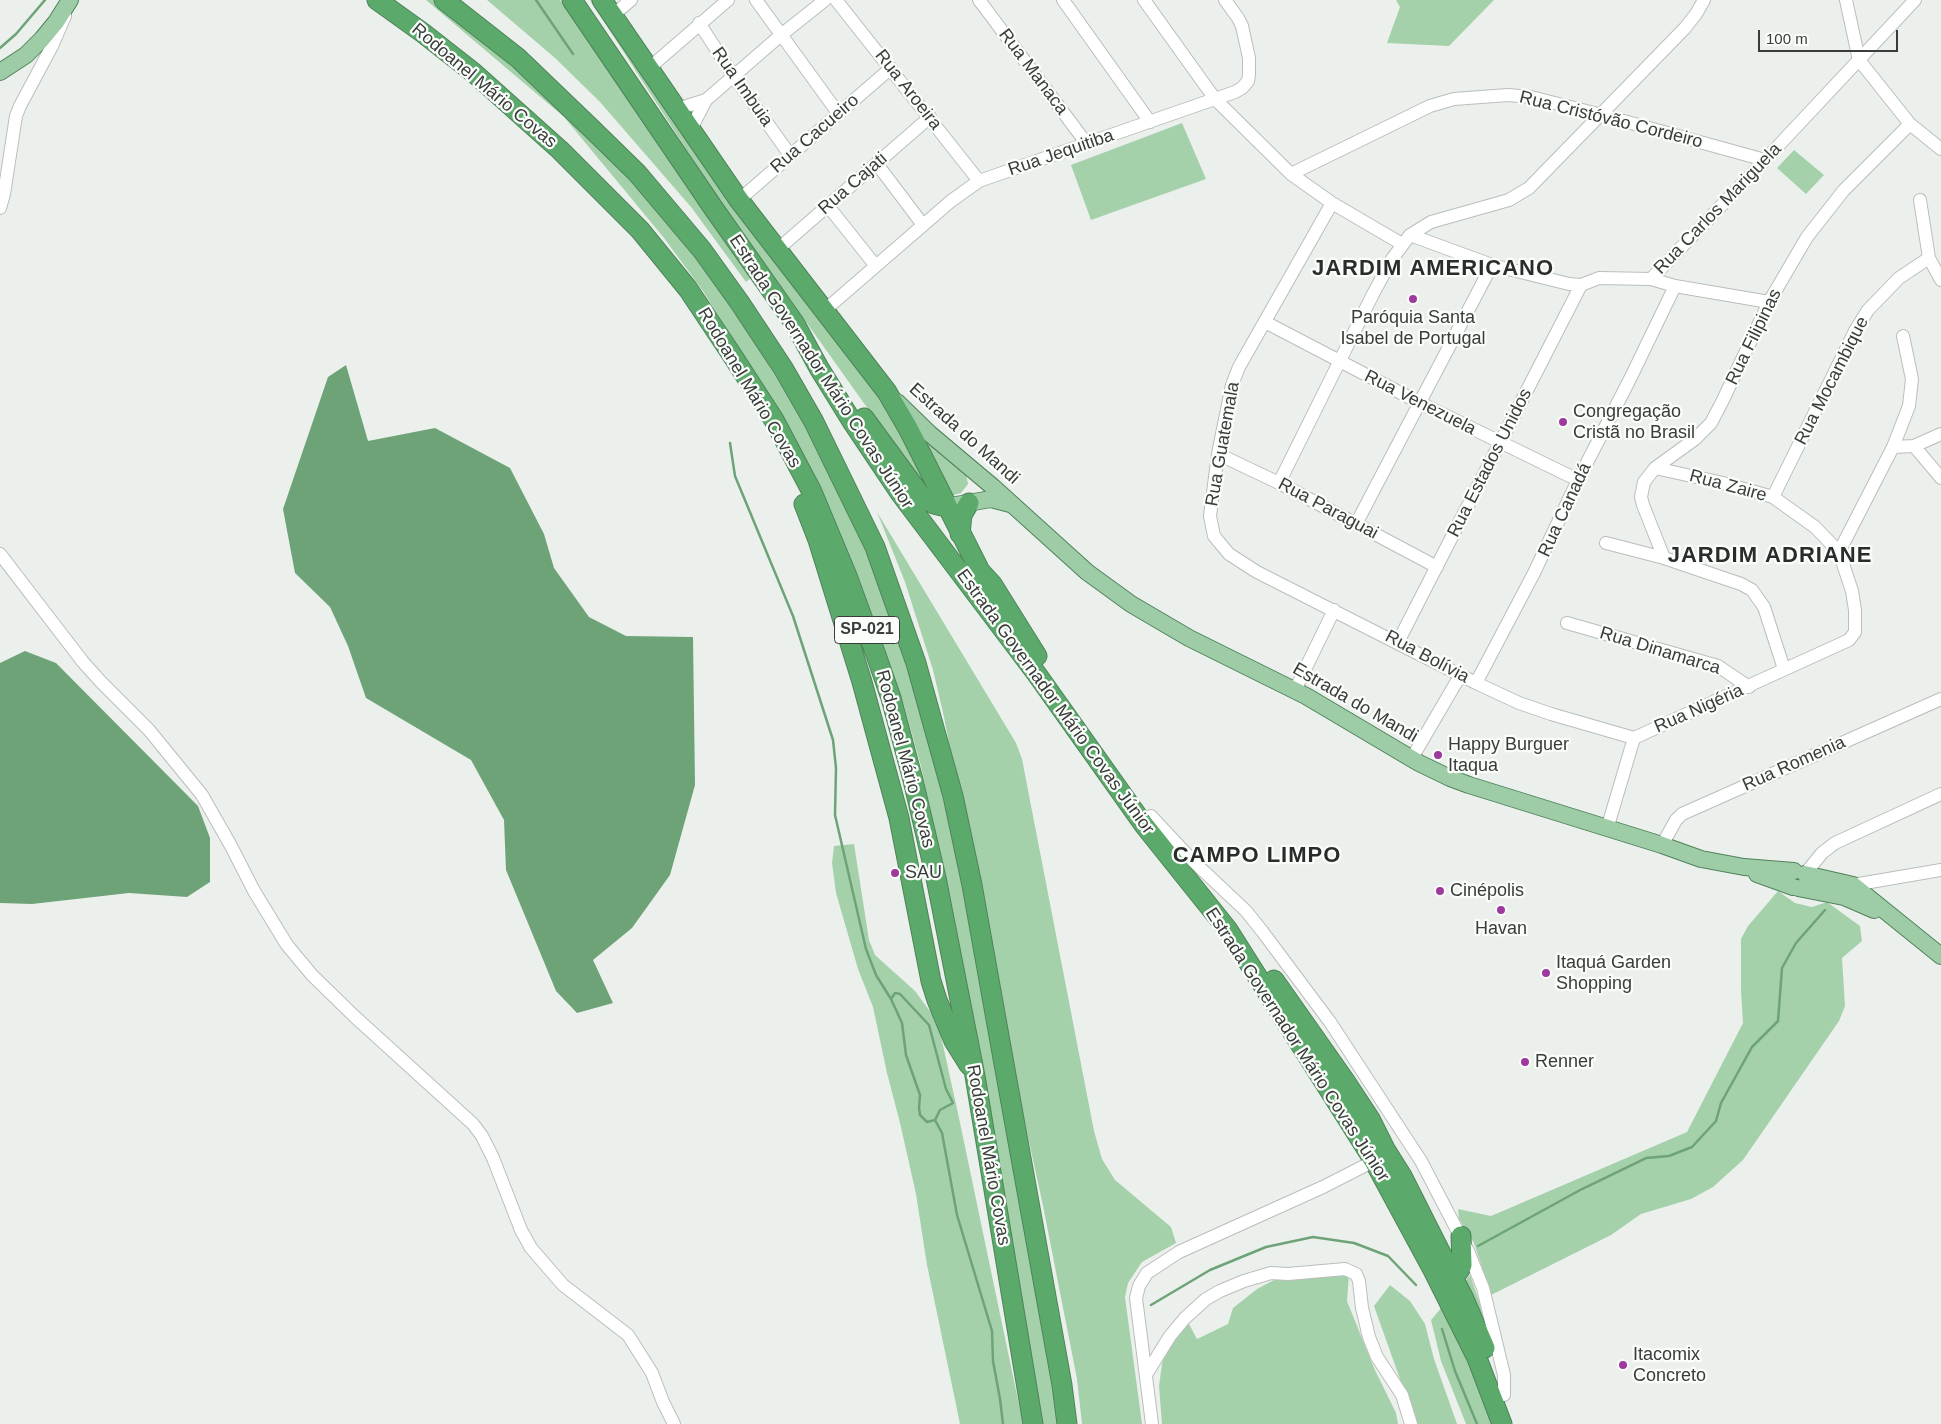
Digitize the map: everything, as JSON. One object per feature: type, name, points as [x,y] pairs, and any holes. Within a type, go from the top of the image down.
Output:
[{"type":"highway","name":"Rodoanel Mário Covas","points":[[377,0],[474,73],[560,150],[640,230],[688,288],[774,420],[812,492],[830,533],[891,698],[934,868],[975,1076],[1033,1424]]},
{"type":"highway","name":"Rodoanel Mário Covas","points":[[444,0],[518,58],[592,129],[637,173],[702,250],[783,368],[814,422],[875,547],[916,663],[953,796],[972,885],[1005,1066],[1062,1385],[1067,1424]]},
{"type":"highway","name":"Estrada Governador Mário Covas Júnior","points":[[572,0],[714,210],[795,324],[839,400],[900,493],[1036,673],[1144,824],[1228,930],[1374,1161],[1477,1358],[1502,1424]]},
{"type":"highway","name":"Estrada Governador Mário Covas Júnior","points":[[607,8],[739,200],[887,392],[909,430],[946,507],[980,571],[992,584],[1036,654],[1102,751],[1237,926],[1370,1119],[1385,1149],[1402,1176],[1463,1297],[1514,1424]]},
{"type":"highway","points":[[795,324],[918,492],[926,500],[946,507]]},
{"type":"highway","points":[[774,420],[818,540],[862,682],[899,818],[929,972],[937,1000],[954,1041],[975,1076]]},
{"type":"highway","points":[[960,534],[962,515],[969,503]]},
{"type":"highway","points":[[1426,1258],[1441,1272],[1451,1274],[1459,1271],[1462,1265],[1461,1236]]},
{"type":"main road","points":[[0,72],[26,55],[42,39],[70,0]]},
{"type":"main road","name":"Estrada do Mandi","points":[[887,392],[930,434],[1014,505],[1087,572],[1131,604],[1190,638],[1295,690],[1450,778],[1701,859],[1798,880],[1853,900],[1905,926]]},
{"type":"main road","points":[[969,503],[974,484],[973,470]]},
{"type":"main road","name":"Estrada do Mandi","points":[[946,507],[991,499],[1014,505]]},
{"type":"main road","name":"Estrada do Mandi","points":[[1798,880],[1853,885],[1939,953]]},
{"type":"street","points":[[0,208],[4,194],[16,116],[52,46],[70,0]]},
{"type":"street","points":[[607,8],[630,0]]},
{"type":"street","points":[[648,69],[702,28],[728,0]]},
{"type":"street","points":[[756,0],[838,112]]},
{"type":"street","points":[[691,129],[706,100],[733,75],[825,0]]},
{"type":"street","name":"Rua Aroeira","points":[[836,0],[979,181]]},
{"type":"street","name":"Rua Manaca","points":[[979,0],[1087,144]]},
{"type":"street","points":[[1062,0],[1150,122]]},
{"type":"street","name":"Rua Carlos Mariguela","points":[[1144,0],[1215,99],[1291,174],[1332,203],[1406,239],[1492,266],[1582,285],[1599,278],[1650,279],[1859,60],[1903,6],[1915,0]]},
{"type":"street","name":"Rua Jequitiba","points":[[825,310],[952,200],[979,181],[1242,88],[1248,81],[1250,67],[1242,26],[1225,0]]},
{"type":"street","points":[[1279,483],[1373,294],[1406,239],[1431,222],[1495,205],[1519,195],[1602,115],[1685,28],[1704,0]]},
{"type":"street","points":[[1846,0],[1859,60],[1910,124],[1941,149]]},
{"type":"street","name":"Rua Imbuia","points":[[702,28],[790,155]]},
{"type":"street","name":"Rua Cacueiro","points":[[739,200],[838,112],[891,68]]},
{"type":"street","name":"Rua Cristóvão Cordeiro","points":[[1291,174],[1430,106],[1454,99],[1508,95],[1531,97],[1765,160]]},
{"type":"street","points":[[677,109],[706,100]]},
{"type":"street","name":"Rua Cajati","points":[[777,250],[828,206],[880,169],[930,117]]},
{"type":"street","name":"Rua Filipinas","points":[[1664,558],[1643,505],[1641,496],[1644,482],[1655,468],[1695,439],[1711,423],[1769,302],[1817,222],[1844,190],[1910,124]]},
{"type":"street","points":[[880,169],[923,225]]},
{"type":"street","points":[[1920,200],[1929,258],[1941,280]]},
{"type":"street","name":"Rua Guatemala","points":[[1229,554],[1218,544],[1211,528],[1210,516],[1218,454],[1232,384],[1239,367],[1294,267],[1332,203]]},
{"type":"street","points":[[828,206],[875,266]]},
{"type":"street","name":"Rua Mocambique","points":[[1773,497],[1855,331],[1868,310],[1899,278],[1929,258]]},
{"type":"street","points":[[1356,524],[1492,266]]},
{"type":"street","points":[[1650,279],[1676,286],[1769,302]]},
{"type":"street","name":"Rua Estados Unidos","points":[[1398,642],[1582,285]]},
{"type":"street","name":"Rua Canadá","points":[[1476,683],[1534,573],[1578,480],[1676,286]]},
{"type":"street","name":"Rua Venezuela","points":[[1265,322],[1420,403],[1578,480]]},
{"type":"street","points":[[1839,552],[1893,447],[1911,398],[1912,379],[1904,336]]},
{"type":"street","points":[[1893,447],[1914,446],[1941,434]]},
{"type":"street","points":[[1914,446],[1941,478]]},
{"type":"street","name":"Rua Paraguai","points":[[1218,454],[1279,483],[1437,568]]},
{"type":"street","name":"Rua Zaire","points":[[1655,468],[1723,483],[1773,497],[1815,527],[1839,552],[1852,591],[1855,610],[1855,632],[1849,640]]},
{"type":"street","points":[[1606,543],[1664,558],[1732,581],[1752,590],[1764,607],[1784,669]]},
{"type":"street","points":[[0,554],[83,662],[100,682],[149,730],[202,795],[254,891],[287,945],[312,975],[354,1016],[473,1124],[482,1136],[493,1158],[521,1230],[531,1248],[563,1285],[628,1335],[652,1373],[674,1424]]},
{"type":"street","name":"Rua Bolívia","points":[[1229,554],[1257,572],[1518,703],[1634,738]]},
{"type":"street","points":[[1295,690],[1334,610]]},
{"type":"street","name":"Rua Dinamarca","points":[[1568,623],[1705,661],[1729,672],[1749,687]]},
{"type":"street","name":"Rua Nigéria","points":[[1607,829],[1634,738],[1849,640]]},
{"type":"street","points":[[1412,758],[1457,682],[1464,677]]},
{"type":"street","name":"Rua Romenia","points":[[1662,845],[1676,820],[1682,814],[1941,699]]},
{"type":"street","points":[[1798,880],[1822,853],[1835,843],[1941,794]]},
{"type":"street","points":[[1151,816],[1194,862],[1246,911],[1297,976],[1330,1022],[1421,1161],[1461,1236],[1478,1273],[1487,1302],[1504,1375],[1504,1396]]},
{"type":"street","points":[[1853,885],[1941,870]]},
{"type":"street","points":[[1152,1424],[1136,1298],[1139,1286],[1147,1274],[1179,1252],[1323,1187],[1374,1161]]},
{"type":"street","points":[[1146,1373],[1170,1336],[1185,1318],[1206,1299],[1220,1291],[1271,1273],[1288,1274],[1345,1269],[1356,1274],[1359,1281],[1362,1308],[1369,1337],[1377,1357],[1402,1395],[1411,1424]]},
{"type":"shaded area","points":[[426,0],[452,0],[661,205],[744,322],[817,448],[841,495],[879,582],[919,696],[961,864],[1063,1424],[1043,1424],[978,1040],[921,766],[903,702],[846,550],[761,385],[703,291],[664,238],[564,117]]},
{"type":"shaded area","points":[[487,0],[560,0],[751,278],[746,282],[691,207],[600,102],[555,58]]},
{"type":"shaded area","points":[[590,0],[595,0],[891,406],[933,492],[920,482],[789,298],[748,245]]},
{"type":"shaded area","points":[[1396,0],[1494,0],[1449,46],[1387,43],[1400,7]]},
{"type":"shaded area","points":[[1182,123],[1206,179],[1091,220],[1071,165]]},
{"type":"shaded area","points":[[1794,150],[1824,175],[1806,194],[1777,168]]},
{"type":"shaded area","points":[[346,365],[368,441],[435,428],[510,468],[544,534],[554,568],[589,617],[626,636],[693,637],[695,785],[670,875],[632,928],[593,960],[613,1003],[577,1013],[556,991],[506,870],[504,820],[471,760],[366,698],[348,646],[330,607],[295,573],[283,509],[328,377]]},
{"type":"shaded area","points":[[915,427],[966,474],[968,484],[961,493],[950,496]]},
{"type":"shaded area","points":[[877,512],[1016,743],[1022,759],[1094,1131],[1102,1159],[1115,1180],[1171,1227],[1176,1243],[1142,1262],[1128,1283],[1125,1297],[1142,1424],[1082,1424],[1077,1379],[1042,1201],[1001,1014],[944,717],[933,670],[905,582]]},
{"type":"shaded area","points":[[25,651],[56,663],[198,806],[210,838],[210,882],[187,897],[129,893],[32,904],[0,903],[0,663]]},
{"type":"shaded area","points":[[854,844],[869,940],[875,955],[915,991],[939,1027],[1023,1424],[960,1424],[927,1265],[916,1194],[873,1007],[858,969],[836,893],[832,863],[834,846]]},
{"type":"shaded area","points":[[1778,891],[1795,903],[1812,907],[1827,902],[1860,926],[1862,941],[1842,958],[1845,1006],[1839,1021],[1743,1160],[1713,1187],[1691,1199],[1641,1214],[1611,1235],[1491,1295],[1474,1243],[1459,1219],[1458,1209],[1491,1216],[1687,1132],[1743,1023],[1741,939],[1748,926]]},
{"type":"shaded area","points":[[1349,1274],[1347,1301],[1374,1368],[1396,1413],[1398,1424],[1162,1424],[1159,1386],[1162,1364],[1166,1345],[1175,1332],[1189,1324],[1197,1339],[1228,1324],[1233,1308],[1257,1289],[1276,1279]]},
{"type":"shaded area","points":[[1470,1275],[1480,1304],[1486,1334],[1463,1284]]},
{"type":"shaded area","points":[[1390,1285],[1410,1301],[1425,1324],[1434,1359],[1457,1424],[1416,1424],[1374,1306]]},
{"type":"shaded area","points":[[1442,1307],[1476,1372],[1496,1424],[1466,1424],[1441,1361],[1431,1320]]},
{"type":"waterway","points":[[0,48],[16,34],[45,0]]},
{"type":"waterway","points":[[536,0],[573,54]]},
{"type":"waterway","points":[[730,443],[735,476],[793,616],[833,740],[836,768],[835,815],[866,949],[876,975],[891,999],[902,1023],[906,1055],[920,1095],[920,1115],[927,1122],[935,1120],[942,1133],[957,1215],[992,1331],[993,1361],[1003,1424]]},
{"type":"waterway","points":[[1478,1246],[1582,1189],[1646,1158],[1669,1156],[1692,1147],[1716,1121],[1721,1103],[1752,1047],[1778,1021],[1782,968],[1796,943],[1825,910]]},
{"type":"waterway","points":[[891,999],[895,993],[900,994],[929,1025],[946,1089],[953,1103],[940,1110],[935,1120]]},
{"type":"waterway","points":[[1151,1305],[1210,1270],[1266,1247],[1313,1237],[1354,1243],[1388,1256],[1416,1285]]},
{"type":"waterway","points":[[1442,1329],[1455,1371],[1477,1424]]},
{"type":"place","name":"Paróquia Santa Isabel de Portugal","points":[[1413,299]]},
{"type":"place","name":"Congregação Cristã no Brasil","points":[[1563,422]]},
{"type":"place","name":"Happy Burguer Itaqua","points":[[1438,755]]},
{"type":"place","name":"SAU","points":[[895,873]]},
{"type":"place","name":"Cinépolis","points":[[1440,891]]},
{"type":"place","name":"Havan","points":[[1501,910]]},
{"type":"place","name":"Itaquá Garden Shopping","points":[[1546,973]]},
{"type":"place","name":"Renner","points":[[1525,1062]]},
{"type":"place","name":"Itacomix Concreto","points":[[1623,1365]]},
{"type":"district","name":"JARDIM AMERICANO","points":[[1433,269]]},
{"type":"district","name":"JARDIM ADRIANE","points":[[1770,556]]},
{"type":"district","name":"CAMPO LIMPO","points":[[1257,856]]}]
